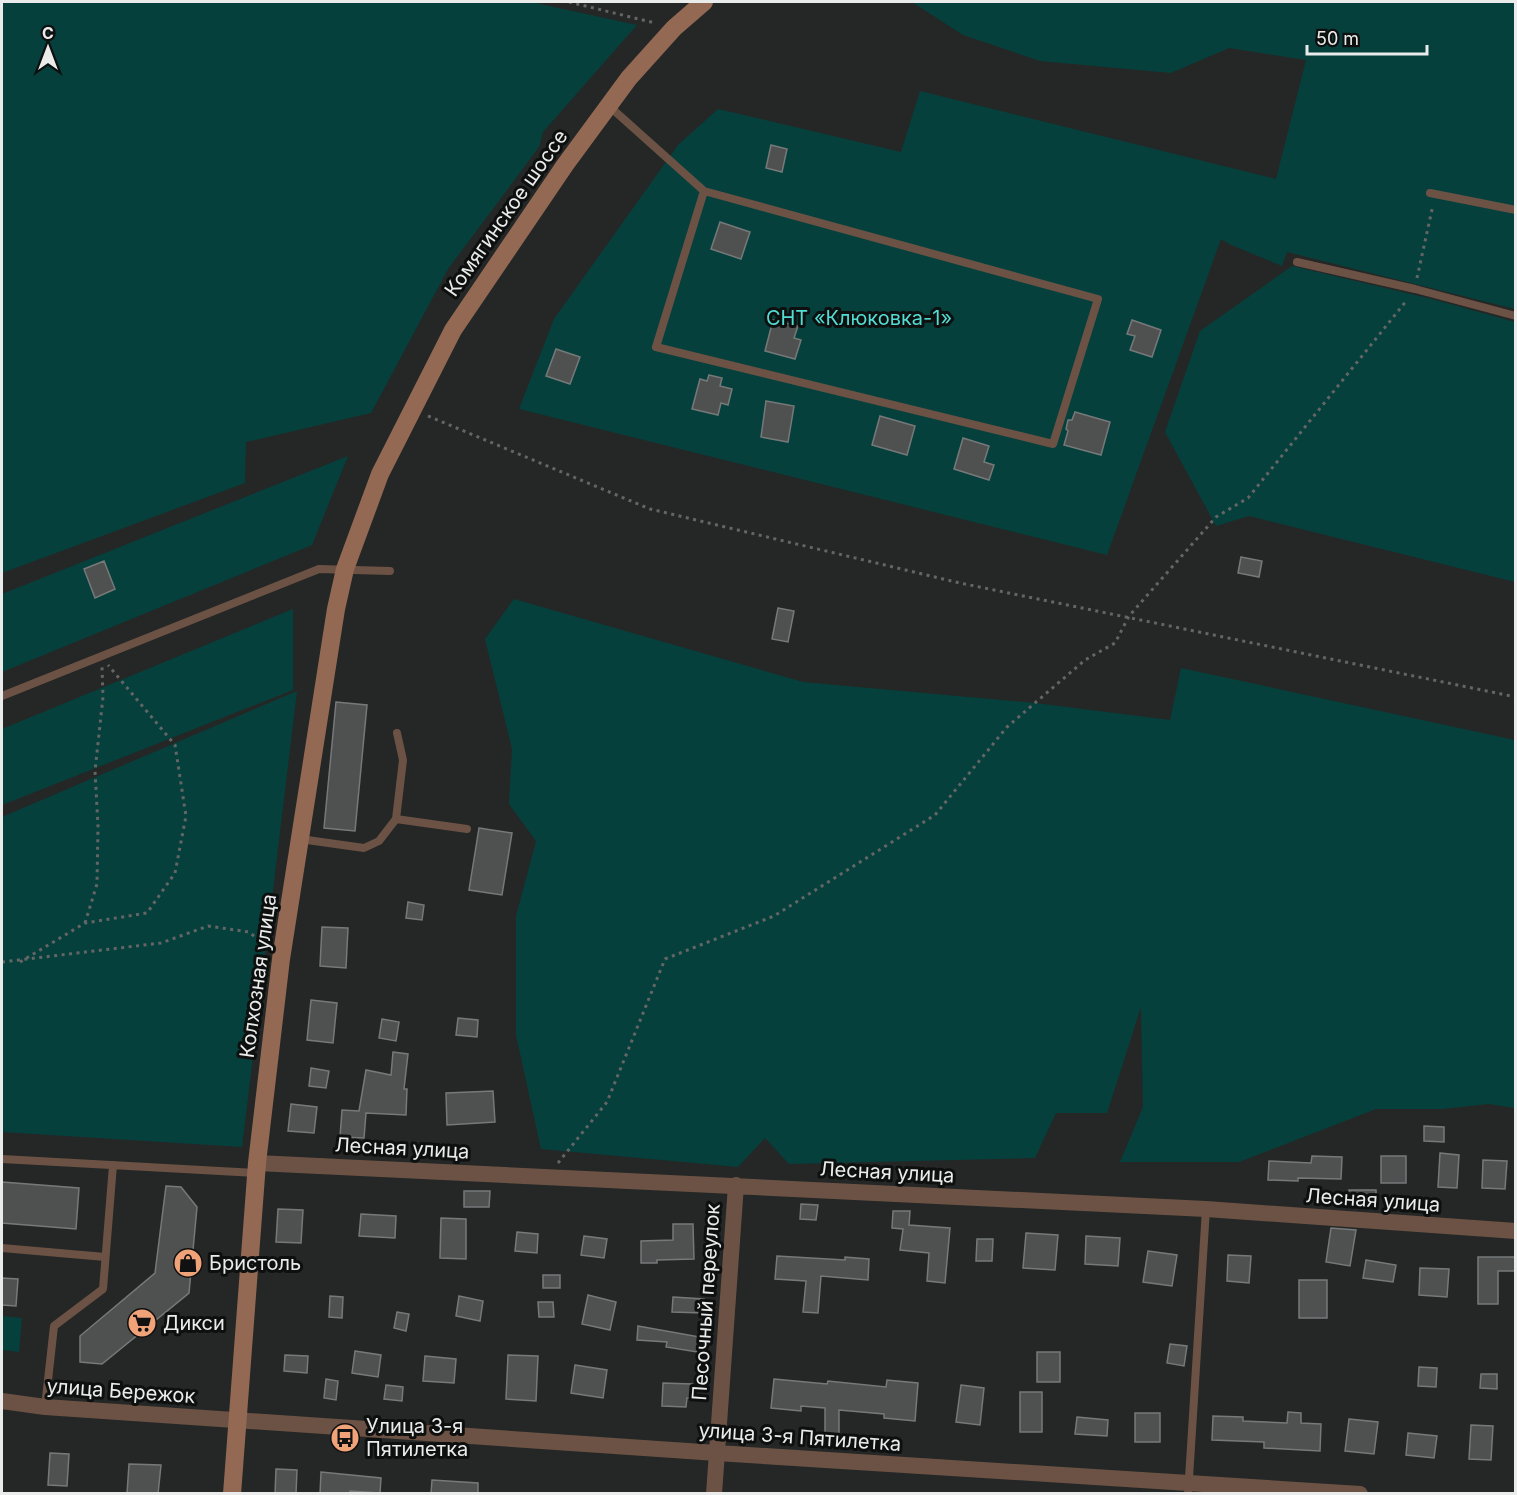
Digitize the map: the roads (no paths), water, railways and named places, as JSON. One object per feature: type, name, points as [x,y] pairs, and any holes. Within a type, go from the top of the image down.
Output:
[{"type":"street","name":"Комягинское шоссе","points":[[380,474],[453,330],[565,165],[629,78],[674,28],[704,2]]},
{"type":"street","name":"Колхозная улица","points":[[232,1494],[256,1168],[281,959],[336,609],[345,569],[380,474]]},
{"type":"street","name":"Лесная улица","points":[[256,1168],[547,1176],[736,1185],[1206,1209],[1515,1231]]},
{"type":"street","name":"Песочный переулок","points":[[714,1494],[736,1185]]},
{"type":"street","name":"улица Бережок","points":[[2,1401],[45,1407],[237,1420]]},
{"type":"street","name":"улица 3-я Пятилетка","points":[[237,1420],[1188,1488],[1360,1494]]},
{"type":"lane","points":[[609,106],[704,191],[1098,299],[1053,444],[656,347],[704,191]]},
{"type":"lane","points":[[1432,194],[1515,210]]},
{"type":"lane","points":[[1297,262],[1415,289],[1515,316]]},
{"type":"lane","points":[[2,696],[319,569],[390,572]]},
{"type":"lane","points":[[299,839],[364,848],[379,841],[396,819],[403,760],[398,733]]},
{"type":"lane","points":[[396,819],[467,829]]},
{"type":"lane","points":[[2,1159],[113,1166],[256,1168]]},
{"type":"lane","points":[[45,1407],[54,1326],[103,1289],[113,1166]]},
{"type":"lane","points":[[1188,1488],[1206,1209]]},
{"type":"lane","points":[[2,1248],[105,1257]]},
{"type":"place","name":"Бристоль","points":[[188,1263]]},
{"type":"place","name":"Дикси","points":[[142,1323]]},
{"type":"place","name":"Улица 3-я Пятилетка","points":[[345,1438]]},
{"type":"park label","name":"СНТ «Клюковка-1»","points":[[859,318]]}]
